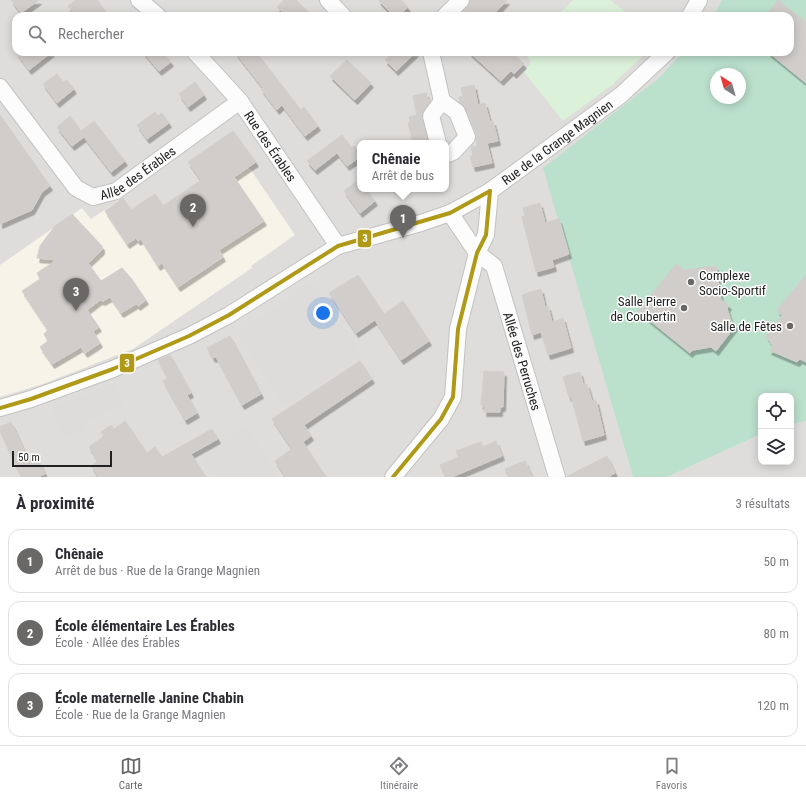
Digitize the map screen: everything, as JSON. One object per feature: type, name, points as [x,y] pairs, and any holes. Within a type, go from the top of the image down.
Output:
[{"type":"street","points":[[139,0],[153,12]]},
{"type":"street","points":[[328,0],[339,12]]},
{"type":"street","points":[[449,12],[460,0]]},
{"type":"street","points":[[692,12],[699,0]]},
{"type":"street","name":"Rue des Érables","points":[[199,56],[240,101],[338,246]]},
{"type":"street","points":[[432,56],[442,101],[457,112],[467,137],[453,152],[449,153]]},
{"type":"street","name":"Rue de la Grange Magnien","points":[[0,408],[31,399],[113,369],[189,336],[229,315],[338,246],[421,223],[450,213],[490,191],[621,95],[664,56]]},
{"type":"street","name":"Allée des Érables","points":[[0,87],[76,188],[93,197],[116,191],[240,101]]},
{"type":"street","points":[[437,140],[431,116],[442,101]]},
{"type":"street","points":[[393,477],[441,419],[453,397],[458,329],[477,253],[486,235],[490,191]]},
{"type":"street","name":"Allée des Perruches","points":[[450,213],[477,253],[494,266],[557,477]]},
{"type":"shaded area","points":[[0,0],[722,0],[715,12],[12,12],[12,56],[679,56],[659,78],[544,168],[633,477],[0,477]]},
{"type":"shaded area","points":[[233,131],[256,162],[249,167],[295,235],[251,266],[252,268],[133,349],[43,384],[0,397],[0,265],[82,208],[91,219],[123,198],[131,210],[163,206],[195,184],[197,187],[203,183],[188,162]]},
{"type":"shaded area","points":[[312,282],[362,355],[284,406],[237,333]]},
{"type":"shaded area","points":[[115,383],[124,404],[84,422],[87,429],[63,437],[52,407]]},
{"type":"shaded area","points":[[806,421],[806,477],[667,477],[758,435],[758,465],[794,465],[794,423]]},
{"type":"shaded area","points":[[247,425],[277,477],[213,477],[200,456]]},
{"type":"green space","points":[[573,0],[610,0],[626,12],[561,12]]},
{"type":"green space","name":"Complexe Socio-Sportif","points":[[722,0],[806,0],[806,421],[794,423],[794,393],[758,393],[758,435],[667,477],[633,477],[543,168],[659,78],[679,56],[794,56],[794,12],[715,12]]},
{"type":"green space","points":[[527,56],[643,56],[612,85],[563,121],[524,72],[531,62]]},
{"type":"building","points":[[11,0],[39,0],[22,12],[20,12]]},
{"type":"building","points":[[76,0],[97,0],[106,12],[73,12],[68,6]]},
{"type":"building","points":[[284,0],[296,0],[309,12],[282,12],[277,7]]},
{"type":"building","points":[[378,0],[401,0],[408,7],[403,12],[390,12]]},
{"type":"building","points":[[470,0],[507,0],[496,12],[462,12],[468,6]]},
{"type":"building","points":[[778,0],[793,12],[768,12]]},
{"type":"building","points":[[794,13],[806,22],[806,83],[773,56],[794,56]]},
{"type":"building","points":[[19,56],[47,56],[29,70]]},
{"type":"building","points":[[146,56],[166,56],[171,62],[159,71]]},
{"type":"building","points":[[238,56],[259,56],[301,110],[304,107],[318,126],[305,136],[282,105],[277,110],[261,89],[263,88]]},
{"type":"building","points":[[389,56],[412,56],[396,71],[385,60]]},
{"type":"building","points":[[473,56],[516,56],[524,64],[514,74],[511,71],[501,81]]},
{"type":"building","points":[[347,60],[371,83],[355,100],[330,76]]},
{"type":"building","points":[[57,74],[63,82],[67,80],[74,89],[57,103],[43,84]]},
{"type":"building","points":[[195,82],[204,95],[188,107],[179,94]]},
{"type":"building","points":[[474,85],[478,105],[485,103],[490,122],[493,121],[498,141],[487,143],[492,163],[473,167],[470,156],[473,156],[471,147],[477,146],[476,134],[466,108],[460,103],[459,97],[463,96],[461,88]]},
{"type":"building","points":[[426,93],[428,100],[431,100],[423,111],[422,118],[427,140],[412,140],[408,123],[410,122],[409,117],[417,115],[413,96]]},
{"type":"building","points":[[155,112],[158,116],[162,113],[169,123],[147,139],[137,125]]},
{"type":"building","points":[[0,115],[50,186],[42,192],[32,210],[0,224]]},
{"type":"building","points":[[70,116],[81,131],[94,121],[125,161],[111,172],[84,137],[72,146],[57,127]]},
{"type":"building","points":[[233,131],[256,162],[234,177],[264,221],[219,250],[223,257],[178,287],[162,263],[158,266],[141,239],[138,241],[136,238],[127,244],[105,211],[123,198],[131,210],[155,194],[163,206],[201,180],[188,162]]},
{"type":"building","points":[[342,135],[352,148],[354,146],[357,150],[357,159],[347,166],[337,153],[315,170],[307,161]]},
{"type":"building","points":[[357,181],[357,192],[368,192],[375,201],[360,213],[344,191]]},
{"type":"building","points":[[540,203],[545,223],[559,219],[569,254],[552,260],[554,267],[536,272],[522,217],[525,216],[523,208]]},
{"type":"building","points":[[72,214],[102,246],[102,250],[88,263],[101,281],[122,268],[146,300],[138,306],[136,304],[121,313],[110,297],[103,301],[100,300],[87,310],[99,327],[93,331],[100,343],[85,353],[81,347],[52,364],[40,347],[48,341],[44,334],[48,330],[22,291],[40,279],[37,273],[57,260],[37,258],[40,246],[55,226]]},
{"type":"building","name":"Salle Pierre de Coubertin","points":[[676,264],[684,270],[716,266],[721,300],[729,305],[727,308],[731,321],[736,325],[716,351],[711,347],[693,350],[690,353],[638,311]]},
{"type":"building","points":[[358,275],[384,314],[403,301],[429,341],[401,360],[375,320],[356,333],[329,293]]},
{"type":"building","name":"Salle de Fêtes","points":[[806,275],[806,362],[800,359],[797,362],[769,350],[773,346],[766,336],[782,316],[777,310]]},
{"type":"building","points":[[541,289],[545,307],[548,306],[552,322],[563,318],[571,348],[548,355],[541,332],[532,335],[522,295]]},
{"type":"building","points":[[230,336],[261,394],[242,405],[216,357],[213,358],[207,348]]},
{"type":"building","points":[[170,355],[191,393],[187,395],[197,413],[185,420],[163,381],[168,378],[158,360]]},
{"type":"building","points":[[360,361],[372,379],[304,425],[311,436],[303,442],[326,477],[286,477],[275,461],[292,449],[272,419]]},
{"type":"building","points":[[484,371],[504,372],[503,407],[500,407],[500,412],[484,412],[485,406],[481,405]]},
{"type":"building","points":[[580,372],[583,384],[587,384],[592,401],[596,400],[604,435],[583,441],[571,396],[569,397],[563,377]]},
{"type":"building","points":[[125,421],[147,453],[155,447],[162,457],[212,429],[218,439],[191,454],[206,477],[99,477],[91,466],[98,461],[89,447],[104,436],[101,432],[111,425],[114,429]]},
{"type":"building","points":[[11,422],[31,465],[39,461],[45,474],[38,477],[21,477],[0,431],[0,427]]},
{"type":"building","points":[[496,441],[502,456],[452,477],[445,477],[440,465],[459,457],[456,451],[481,442],[483,447]]},
{"type":"building","points":[[607,456],[615,473],[608,477],[566,477]]},
{"type":"building","points":[[525,461],[532,477],[508,477],[505,469]]},
{"type":"transit line","name":"3","points":[[0,408],[31,399],[113,369],[189,336],[229,315],[338,246],[450,213],[490,191]]},
{"type":"transit line","name":"3","points":[[393,477],[441,419],[453,397],[458,329],[477,253],[486,235],[490,191]]},
{"type":"place","name":"École élémentaire Les Érables","points":[[193,227]]},
{"type":"place","name":"Chênaie","points":[[403,238]]},
{"type":"place","name":"Complexe Socio-Sportif","points":[[691,282]]},
{"type":"place","name":"Salle Pierre de Coubertin","points":[[684,308]]},
{"type":"place","name":"École maternelle Janine Chabin","points":[[76,311]]},
{"type":"place","name":"Salle de Fêtes","points":[[790,326]]}]
